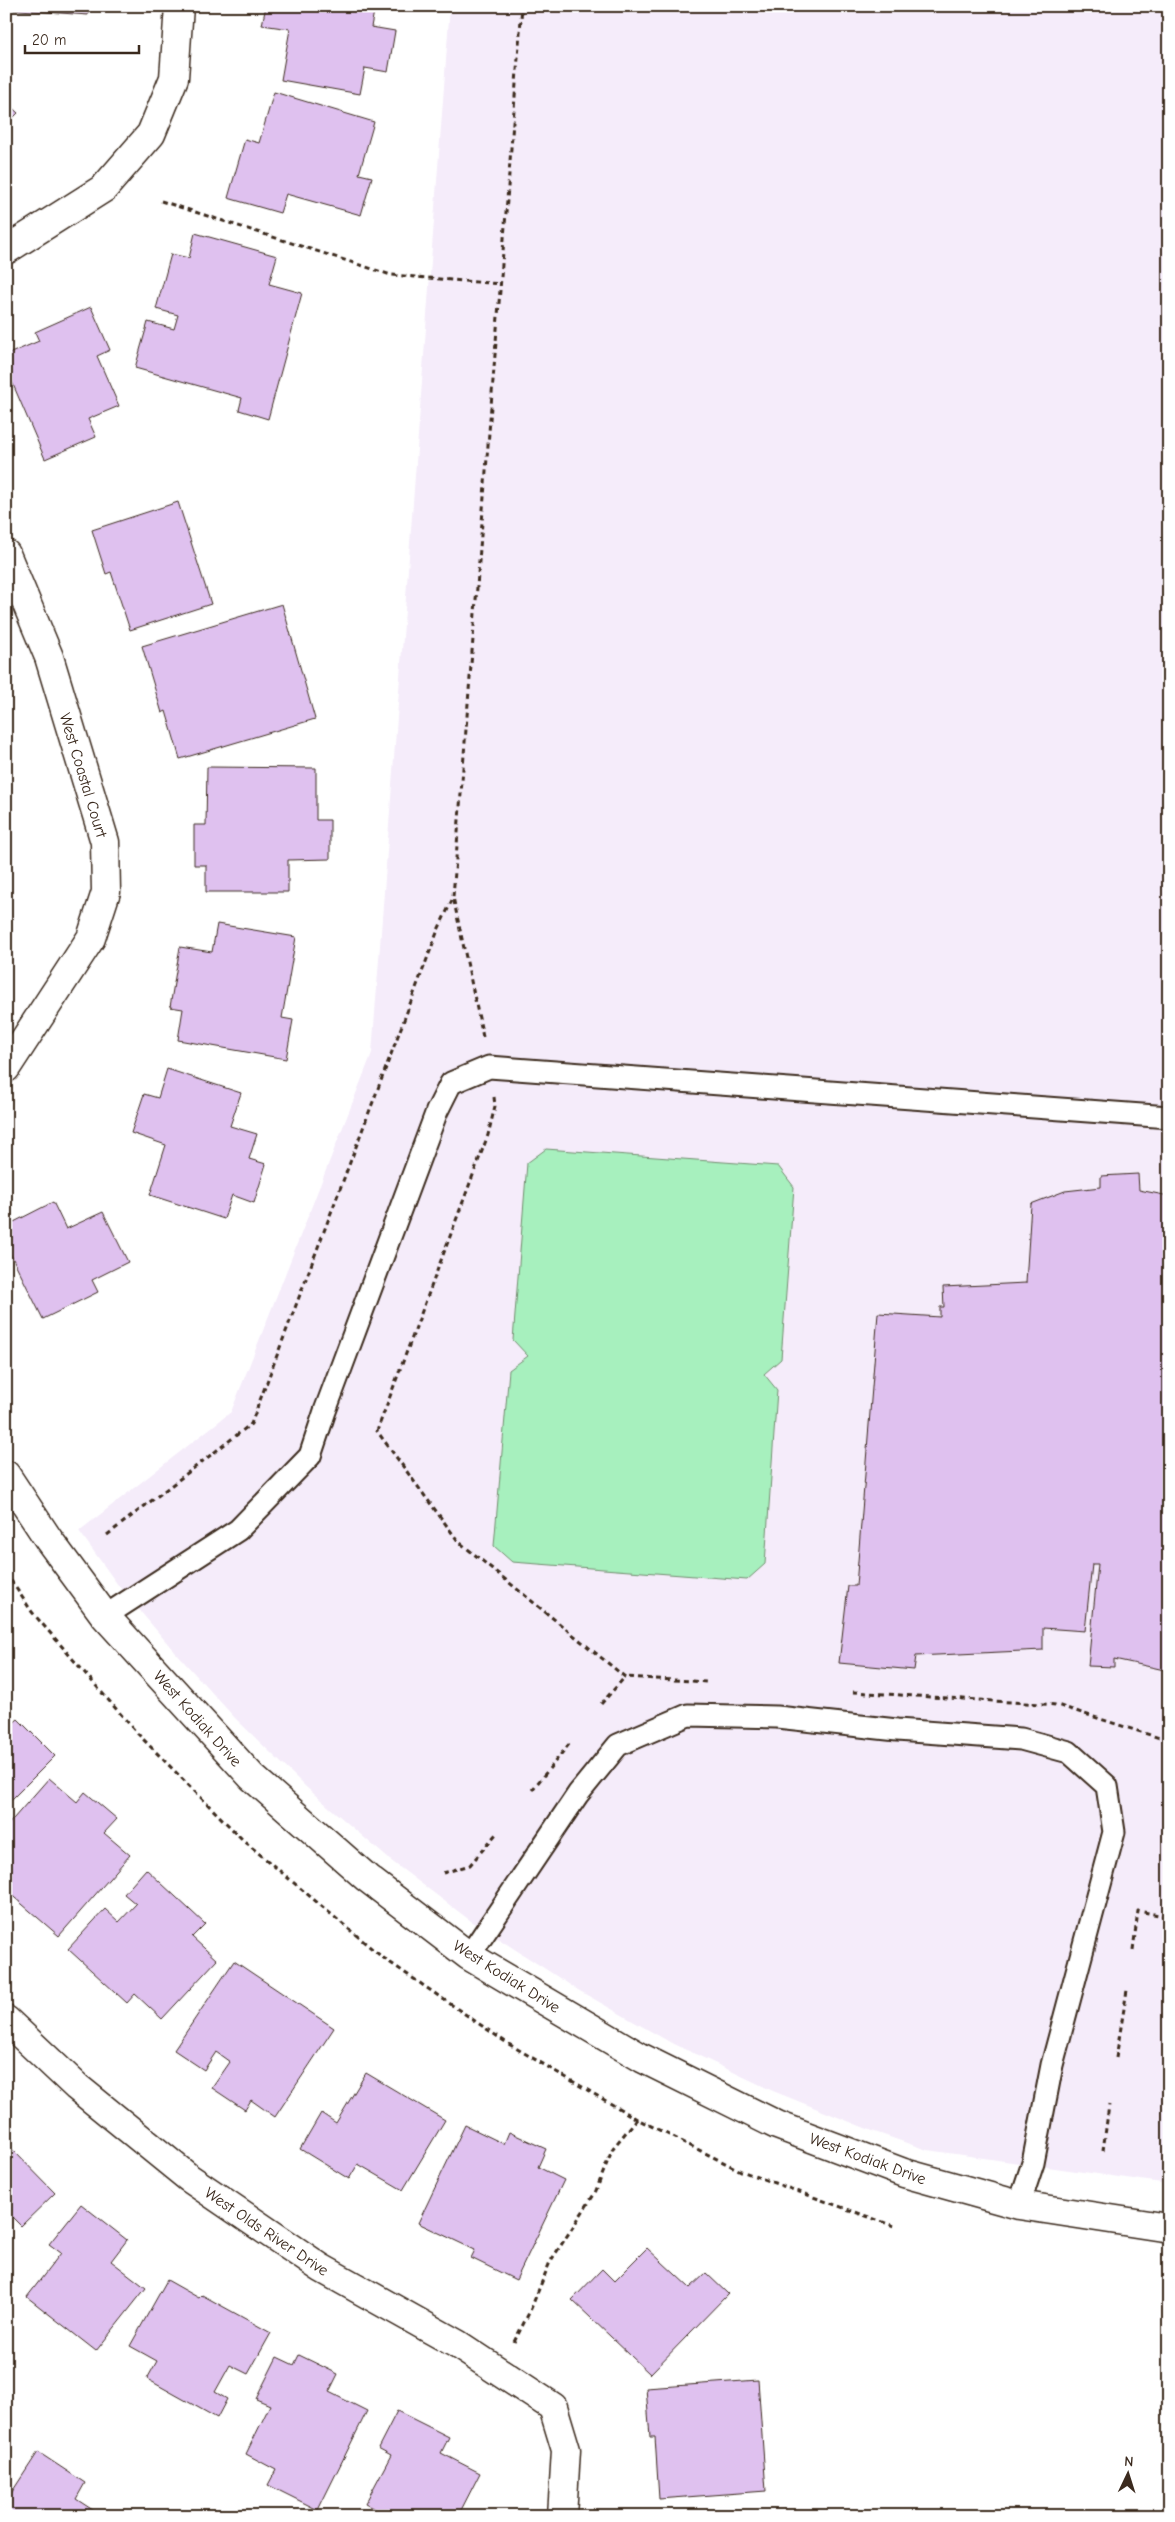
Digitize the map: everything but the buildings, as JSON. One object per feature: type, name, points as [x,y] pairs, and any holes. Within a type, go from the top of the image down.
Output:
[{"type":"street","points":[[6,250],[104,188],[151,134],[174,78],[179,6]]},
{"type":"street","name":"West Coastal Court","points":[[6,554],[49,657],[105,842],[106,892],[91,938],[6,1068]]},
{"type":"street","name":"West Kodiak Drive","points":[[6,1475],[49,1540],[105,1616],[252,1777],[367,1878],[469,1956],[642,2058],[777,2125],[904,2173],[1019,2205],[1169,2228]]},
{"type":"street","name":"West Olds River Drive","points":[[6,2020],[77,2087],[189,2178],[321,2268],[457,2344],[553,2407],[566,2450],[562,2516]]},
{"type":"lane","points":[[105,1616],[238,1530],[310,1456],[437,1111],[451,1083],[489,1067],[1169,1117]]},
{"type":"lane","points":[[469,1956],[578,1794],[618,1745],[688,1715],[777,1716],[897,1730],[1021,1739],[1069,1752],[1106,1786],[1114,1832],[1052,2065],[1033,2163],[1019,2205]]},
{"type":"path","points":[[161,201],[391,275],[501,284]]},
{"type":"path","points":[[107,1535],[250,1424],[434,940],[453,897]]},
{"type":"path","points":[[602,1704],[624,1677]]},
{"type":"path","points":[[532,1790],[570,1743]]},
{"type":"path","points":[[443,1873],[470,1865],[496,1834]]},
{"type":"path","points":[[1133,1950],[1138,1911],[1169,1917]]},
{"type":"path","points":[[1116,2058],[1127,1990]]},
{"type":"path","points":[[1103,2151],[1110,2105]]},
{"type":"path","points":[[514,2343],[530,2312],[550,2262],[595,2193],[613,2148],[637,2119]]},
{"type":"shaded area","points":[[450,6],[1169,6],[1169,2184],[927,2150],[875,2132],[773,2091],[668,2041],[578,1990],[471,1921],[390,1860],[306,1787],[235,1718],[174,1651],[118,1585],[79,1531],[231,1412],[372,1053]]},
{"type":"green space","points":[[546,1149],[778,1166],[794,1187],[781,1359],[764,1374],[777,1390],[765,1564],[747,1580],[512,1562],[494,1546],[509,1370],[528,1356],[513,1340],[527,1163]]}]
